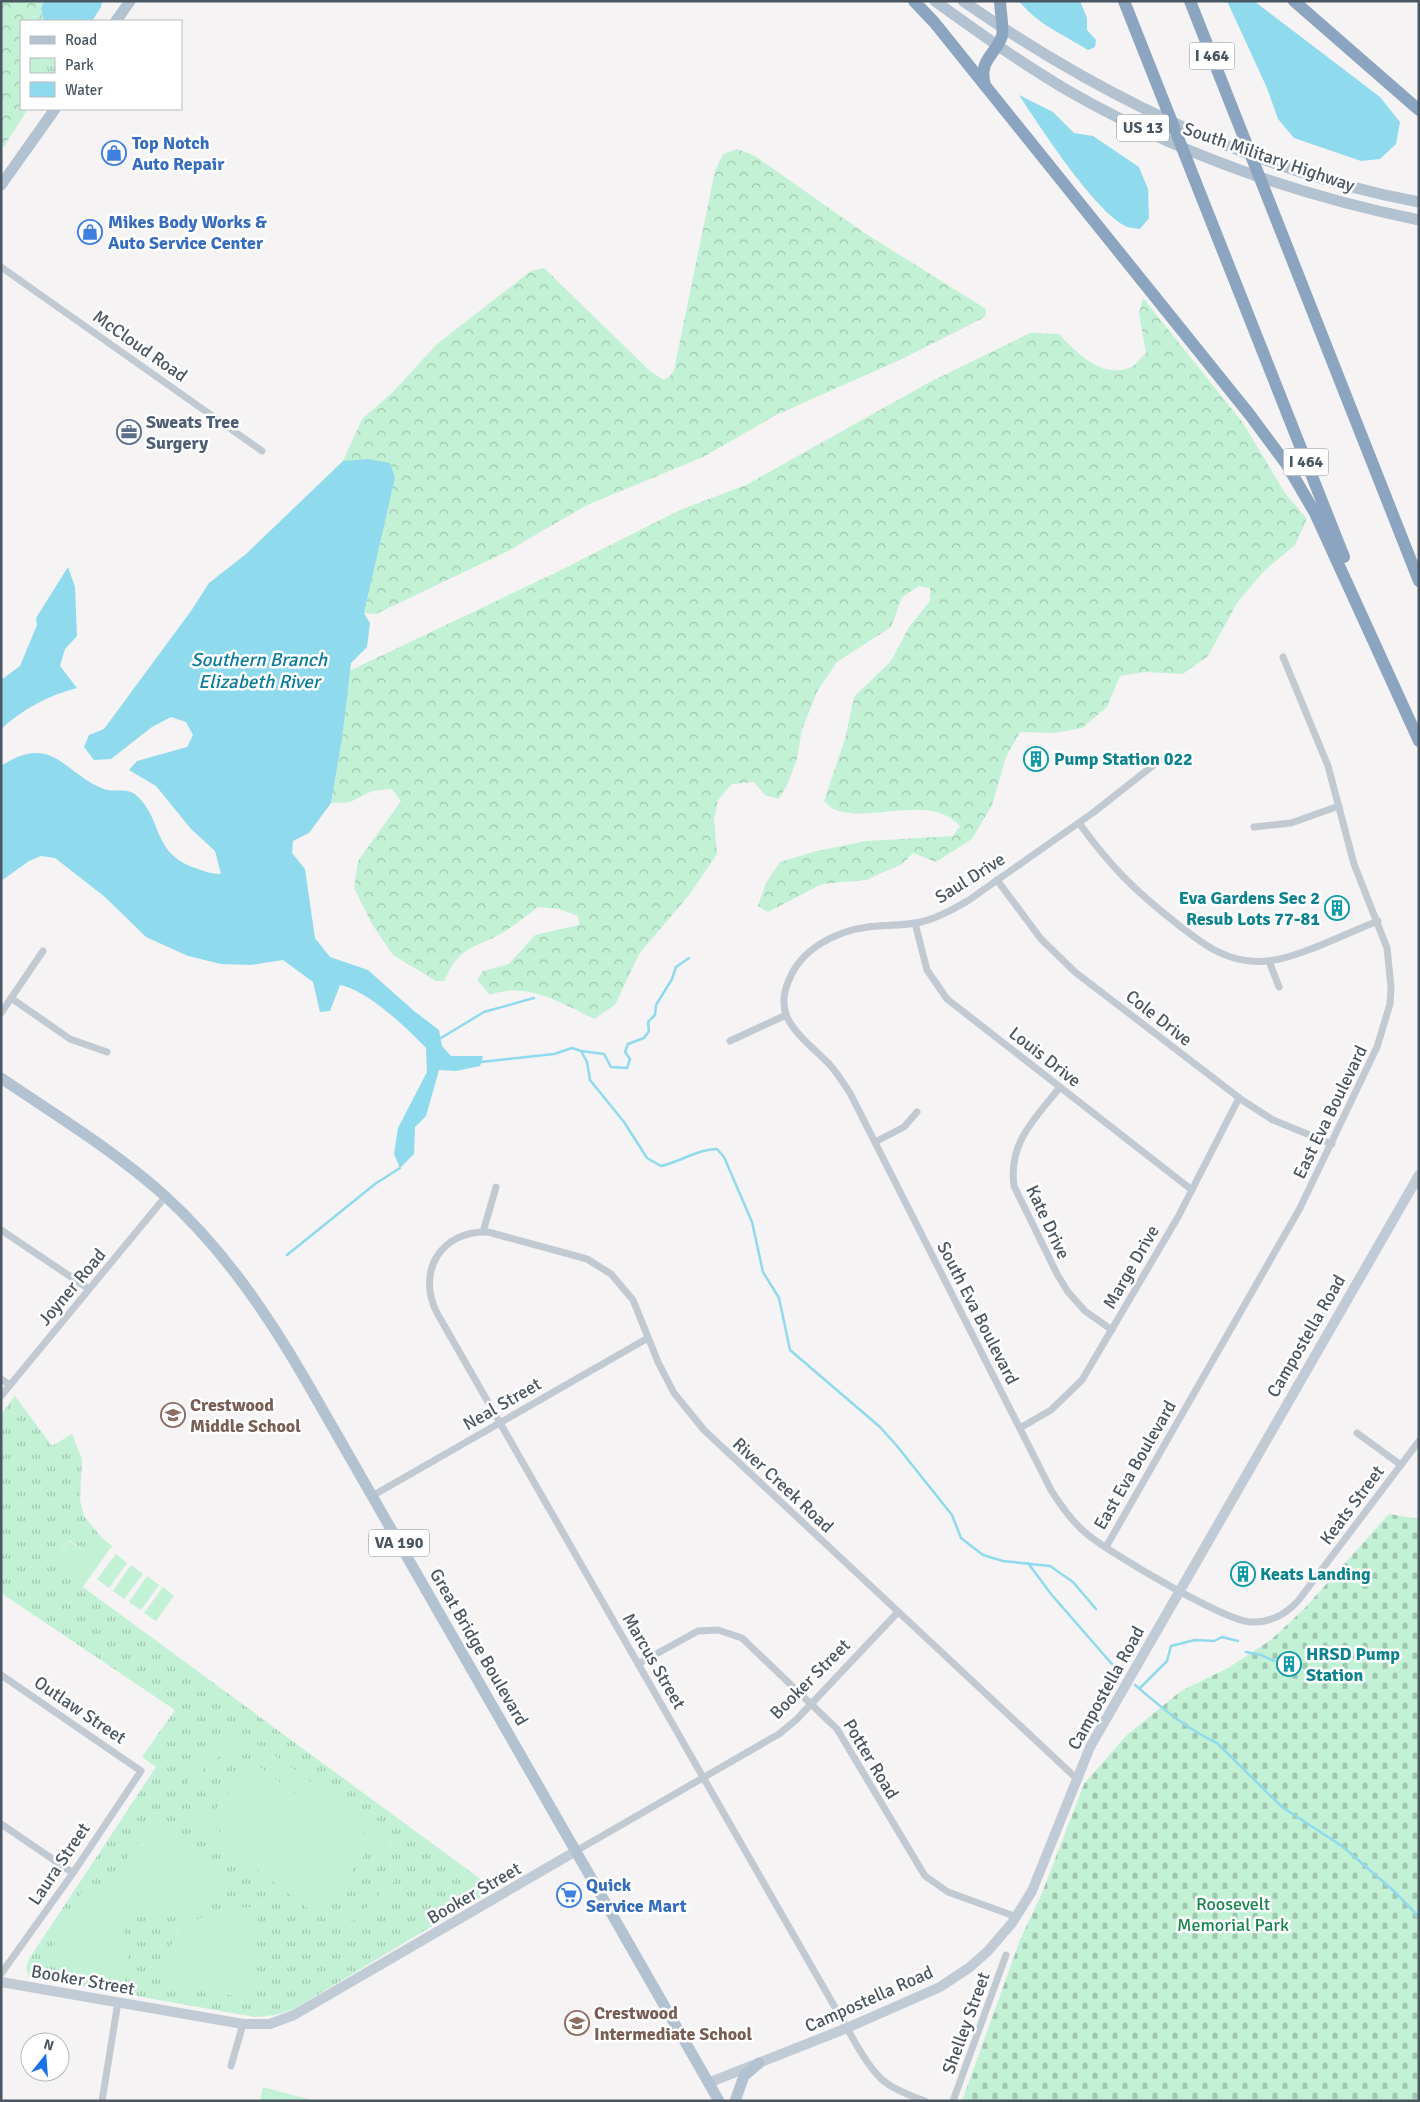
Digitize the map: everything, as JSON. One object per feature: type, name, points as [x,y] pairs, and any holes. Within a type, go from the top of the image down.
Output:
[{"type":"highway","points":[[914,1],[1250,415],[1287,465],[1330,545],[1419,741]]},
{"type":"highway","points":[[986,88],[983,70],[1003,33],[1001,28],[1000,1]]},
{"type":"highway","name":"I 464","points":[[1124,1],[1419,741]]},
{"type":"highway","name":"I 464","points":[[1190,1],[1419,581]]},
{"type":"highway","points":[[1294,1],[1419,110]]},
{"type":"main road","points":[[117,20],[130,1]]},
{"type":"main road","name":"South Military Highway","points":[[934,1],[996,45],[1069,91],[1115,116],[1214,160],[1318,196],[1419,220]]},
{"type":"main road","name":"South Military Highway","points":[[963,1],[1001,28],[1072,72],[1136,106],[1204,137],[1303,173],[1419,202]]},
{"type":"main road","points":[[1,185],[54,110]]},
{"type":"main road","name":"Great Bridge Boulevard","points":[[1,1078],[113,1154],[166,1196],[224,1258],[253,1295],[301,1371],[719,2101]]},
{"type":"main road","name":"Campostella Road","points":[[708,2082],[847,2028],[927,1994],[958,1976],[988,1951],[1017,1917],[1032,1891],[1076,1778],[1107,1716],[1419,1175]]},
{"type":"main road","name":"Booker Street","points":[[1,1982],[243,2024],[270,2024],[294,2015],[576,1852]]},
{"type":"main road","points":[[735,2101],[744,2076],[759,2063]]},
{"type":"street","name":"McCloud Road","points":[[1,267],[262,451]]},
{"type":"street","name":"East Eva Boulevard","points":[[1106,1547],[1300,1208],[1381,1038],[1390,1004],[1390,965],[1378,921],[1354,864],[1328,766],[1283,657]]},
{"type":"street","name":"Saul Drive","points":[[786,1015],[784,997],[786,985],[799,961],[813,949],[833,938],[852,931],[915,923],[951,910],[1079,823],[1160,760]]},
{"type":"street","points":[[1254,827],[1291,823],[1339,806]]},
{"type":"street","points":[[1079,823],[1127,882],[1210,949],[1238,960],[1269,961],[1378,921]]},
{"type":"street","name":"Cole Drive","points":[[997,880],[1024,920],[1074,972],[1239,1098],[1273,1120],[1332,1144]]},
{"type":"street","name":"Louis Drive","points":[[915,923],[927,970],[947,999],[1192,1190]]},
{"type":"street","points":[[1,1013],[43,951]]},
{"type":"street","points":[[1269,961],[1279,986]]},
{"type":"street","points":[[11,998],[70,1039],[107,1052]]},
{"type":"street","points":[[730,1041],[786,1015]]},
{"type":"street","name":"South Eva Boulevard","points":[[786,1015],[841,1080],[875,1142],[1062,1507],[1087,1534],[1179,1590]]},
{"type":"street","name":"Kate Drive","points":[[1060,1087],[1017,1145],[1013,1165],[1014,1186],[1056,1274],[1068,1292],[1085,1311],[1112,1330]]},
{"type":"street","name":"Marge Drive","points":[[1020,1428],[1051,1410],[1074,1390],[1093,1364],[1192,1190],[1239,1098]]},
{"type":"street","points":[[875,1142],[904,1127],[917,1112]]},
{"type":"street","points":[[483,1232],[496,1187]]},
{"type":"street","name":"Joyner Road","points":[[1,1396],[166,1196]]},
{"type":"street","points":[[1,1230],[89,1289]]},
{"type":"street","name":"River Creek Road","points":[[483,1232],[587,1259],[611,1274],[633,1300],[648,1338],[674,1393],[704,1430],[1076,1778]]},
{"type":"street","name":"Marcus Street","points":[[483,1232],[461,1236],[446,1245],[437,1255],[430,1276],[430,1295],[437,1313],[847,2028],[879,2079],[888,2086],[925,2101]]},
{"type":"street","name":"Neal Street","points":[[372,1496],[648,1338]]},
{"type":"street","points":[[1,1379],[10,1385]]},
{"type":"street","points":[[1357,1433],[1401,1466]]},
{"type":"street","name":"Keats Street","points":[[1179,1590],[1242,1621],[1260,1622],[1284,1613],[1298,1601],[1419,1441]]},
{"type":"street","name":"Booker Street","points":[[576,1852],[779,1734],[797,1719],[898,1612]]},
{"type":"street","name":"Potter Road","points":[[638,1664],[698,1631],[708,1629],[729,1632],[742,1638],[837,1729],[925,1876],[948,1892],[1017,1917]]},
{"type":"street","name":"Outlaw Street","points":[[1,1675],[141,1771]]},
{"type":"street","name":"Laura Street","points":[[1,1974],[73,1873],[141,1771]]},
{"type":"street","points":[[1,1824],[73,1873]]},
{"type":"street","name":"Shelley Street","points":[[953,2101],[1006,1955]]},
{"type":"street","points":[[102,2101],[118,2002]]},
{"type":"street","points":[[231,2066],[243,2024]]},
{"type":"green space","points":[[1,1],[44,1],[41,9],[44,20],[20,20],[20,110],[27,110],[1,151]]},
{"type":"green space","points":[[737,149],[755,156],[863,232],[986,309],[985,317],[902,359],[776,415],[703,457],[585,506],[508,551],[376,614],[364,613],[395,478],[343,461],[362,419],[392,393],[437,344],[531,271],[544,268],[651,372],[664,380],[670,376],[674,370],[715,171],[723,154]]},
{"type":"green space","points":[[1143,298],[1243,423],[1285,493],[1307,519],[1295,545],[1265,570],[1237,603],[1208,656],[1183,674],[1145,672],[1120,676],[1107,707],[1082,728],[1055,733],[1020,732],[1006,757],[992,805],[972,839],[936,862],[913,853],[902,864],[866,880],[822,884],[768,912],[758,906],[766,883],[780,862],[813,852],[866,841],[953,836],[960,826],[948,816],[933,811],[900,810],[850,813],[834,809],[824,801],[845,739],[854,697],[891,661],[909,627],[930,601],[930,588],[919,586],[902,597],[891,627],[837,662],[818,690],[802,729],[797,759],[788,783],[779,799],[765,795],[754,782],[732,784],[718,800],[714,819],[717,854],[689,895],[639,954],[615,1005],[594,1019],[557,1001],[530,992],[503,991],[490,995],[477,980],[483,971],[509,964],[535,935],[579,925],[578,916],[559,909],[538,907],[502,933],[461,954],[444,981],[436,981],[393,955],[372,924],[354,888],[358,861],[401,801],[392,789],[372,791],[350,802],[331,803],[342,739],[349,671],[555,573],[680,510],[746,485],[930,382],[1030,333],[1059,334],[1081,356],[1099,367],[1108,370],[1129,368],[1146,353],[1139,313]]},
{"type":"green space","points":[[15,1396],[52,1446],[72,1434],[82,1459],[80,1500],[84,1516],[102,1538],[90,1555],[69,1540],[56,1559],[87,1581],[83,1587],[494,1889],[294,2009],[275,2015],[255,2017],[29,1977],[26,1968],[29,1959],[156,1767],[142,1757],[175,1710],[1,1593],[1,1414]]},
{"type":"green space","name":"Roosevelt Memorial Park","points":[[1389,1514],[1419,1519],[1419,2101],[962,2101],[1020,1940],[1042,1893],[1084,1784],[1126,1736],[1181,1691],[1228,1668],[1271,1640],[1305,1608]]},
{"type":"green space","points":[[102,1538],[112,1546],[87,1581],[56,1559],[69,1541],[90,1555]]},
{"type":"green space","points":[[116,1554],[127,1563],[109,1588],[97,1579]]},
{"type":"green space","points":[[131,1565],[143,1574],[124,1599],[113,1591]]},
{"type":"green space","points":[[147,1576],[159,1585],[141,1610],[129,1602]]},
{"type":"green space","points":[[163,1587],[174,1596],[156,1621],[144,1613]]},
{"type":"green space","points":[[232,1741],[252,1742],[267,1749],[374,1830],[391,1853],[394,1863],[394,1876],[391,1888],[385,1899],[376,1908],[366,1916],[354,1920],[342,1922],[324,1918],[311,1911],[202,1827],[190,1807],[188,1784],[190,1773],[195,1763],[203,1754],[213,1747]],"holes":[[[232,1751],[248,1753],[262,1760],[376,1844],[384,1859],[385,1876],[376,1899],[365,1909],[347,1914],[324,1909],[212,1826],[198,1803],[196,1793],[197,1782],[201,1773],[209,1764]]]},
{"type":"green space","points":[[252,1761],[369,1849],[328,1903],[211,1815]]},
{"type":"green space","points":[[157,1827],[225,1880],[212,1895],[197,1906],[182,1913],[165,1918],[132,1915],[115,1907],[99,1896],[149,1828]]},
{"type":"green space","points":[[82,1891],[108,1909],[124,1931],[128,1944],[129,1958],[122,1988],[80,1977],[56,1967],[50,1955],[60,1930]]},
{"type":"green space","points":[[239,1907],[259,1908],[250,1990],[239,1997],[160,1979],[169,1949],[185,1928],[209,1914]]},
{"type":"green space","points":[[263,2087],[315,2101],[260,2101]]},
{"type":"water","points":[[44,1],[102,1],[101,7],[93,20],[44,20],[41,9]]},
{"type":"water","points":[[1019,1],[1080,1],[1087,18],[1087,30],[1096,40],[1095,47],[1088,50],[1051,28],[1034,16]]},
{"type":"water","points":[[1227,1],[1254,1],[1380,97],[1400,122],[1396,144],[1380,159],[1361,161],[1294,138],[1278,119],[1267,88]]},
{"type":"water","points":[[1019,95],[1053,112],[1074,133],[1093,136],[1139,167],[1148,189],[1149,218],[1140,229],[1125,226],[1112,217],[1098,203],[1068,166]]},
{"type":"water","name":"Southern Branch Elizabeth River","points":[[368,459],[390,463],[395,478],[364,613],[370,623],[367,647],[351,663],[342,739],[331,803],[309,833],[293,841],[292,853],[305,869],[315,938],[330,957],[368,970],[414,1011],[439,1030],[442,1046],[451,1056],[483,1056],[480,1066],[456,1071],[439,1070],[426,1116],[415,1127],[414,1154],[400,1168],[394,1154],[398,1128],[427,1072],[426,1048],[398,1021],[374,1002],[351,988],[340,985],[330,1011],[320,1012],[313,982],[283,960],[251,965],[221,964],[188,956],[146,937],[105,897],[55,858],[41,856],[29,861],[1,881],[1,766],[19,757],[33,753],[46,754],[57,759],[90,782],[104,789],[133,793],[145,805],[171,854],[181,862],[195,868],[221,874],[215,851],[191,829],[156,786],[129,770],[137,761],[187,747],[193,735],[186,722],[171,717],[152,727],[111,759],[94,760],[84,747],[89,735],[104,729],[191,611],[209,583],[246,554],[343,461]]},
{"type":"water","points":[[68,567],[75,587],[77,636],[65,649],[60,666],[77,688],[37,704],[18,715],[1,729],[1,680],[20,666],[37,625],[36,618]]},
{"type":"waterway","points":[[581,1051],[604,1054],[611,1067],[627,1068],[630,1059],[625,1052],[628,1044],[644,1038],[649,1031],[648,1022],[655,1015],[656,1005],[672,979],[676,967],[689,958]]},
{"type":"waterway","points":[[441,1038],[484,1012],[534,998]]},
{"type":"waterway","points":[[481,1062],[554,1054],[572,1048],[581,1051],[587,1062],[590,1080],[624,1122],[647,1158],[661,1166],[696,1153],[717,1149],[724,1157],[752,1222],[763,1272],[779,1298],[790,1350],[880,1427],[952,1515],[961,1538],[983,1555],[1003,1561],[1050,1566],[1073,1582],[1096,1609]]},
{"type":"waterway","points":[[287,1255],[375,1184],[400,1168]]},
{"type":"waterway","points":[[1028,1563],[1051,1594],[1118,1671]]},
{"type":"waterway","points":[[1140,1688],[1167,1661],[1171,1646],[1195,1640],[1214,1641],[1222,1637],[1238,1641]]},
{"type":"waterway","points":[[1246,1652],[1261,1655],[1274,1661]]},
{"type":"waterway","points":[[1135,1685],[1184,1724],[1217,1743],[1282,1807],[1342,1846],[1395,1892],[1419,1917]]},
{"type":"place","name":"Top Notch Auto Repair","points":[[114,153]]},
{"type":"place","name":"Mikes Body Works & Auto Service Center","points":[[90,232]]},
{"type":"place","name":"Sweats Tree Surgery","points":[[129,432]]},
{"type":"place","name":"Pump Station 022","points":[[1036,759]]},
{"type":"place","name":"Eva Gardens Sec 2 Resub Lots 77-81","points":[[1337,908]]},
{"type":"place","name":"Crestwood Middle School","points":[[173,1415]]},
{"type":"place","name":"Keats Landing","points":[[1243,1574]]},
{"type":"place","name":"HRSD Pump Station","points":[[1289,1664]]},
{"type":"place","name":"Quick Service Mart","points":[[569,1895]]},
{"type":"place","name":"Crestwood Intermediate School","points":[[577,2023]]}]
